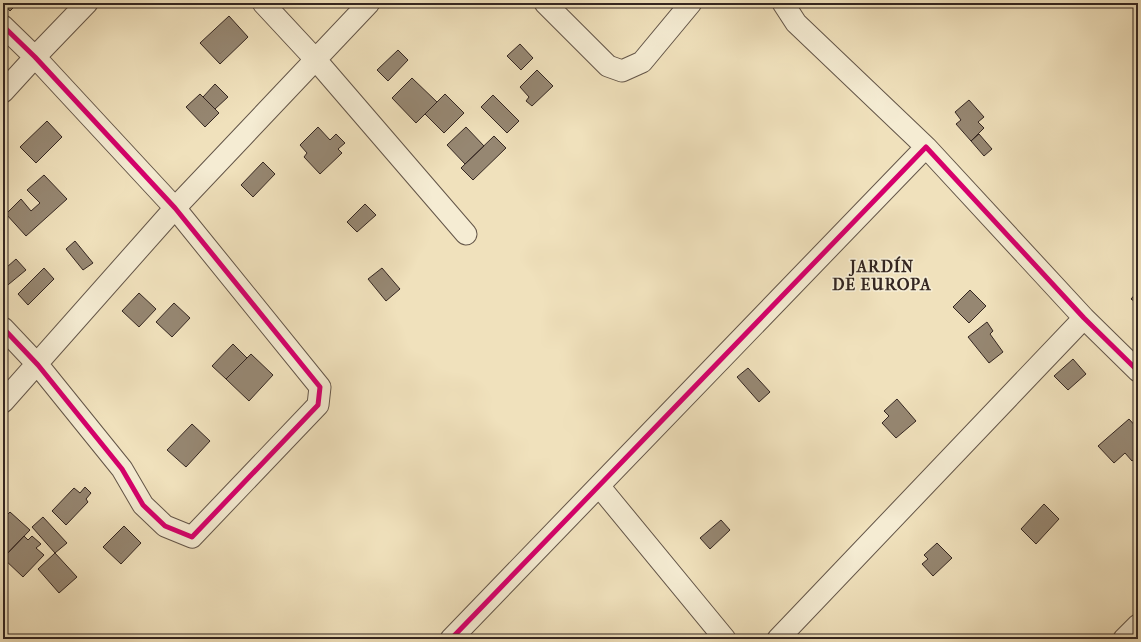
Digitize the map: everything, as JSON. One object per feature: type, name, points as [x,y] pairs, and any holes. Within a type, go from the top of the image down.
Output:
[{"type":"street","points":[[3,92],[87,3]]},
{"type":"street","points":[[263,3],[316,60],[466,234]]},
{"type":"street","points":[[3,402],[38,365],[175,208],[369,3]]},
{"type":"street","points":[[546,3],[608,66],[622,72],[642,62],[691,3]]},
{"type":"street","points":[[783,3],[796,23],[926,148],[1084,318],[1138,371]]},
{"type":"street","points":[[3,26],[35,57],[175,208],[320,387],[318,405],[192,537],[165,526],[143,504],[122,469],[38,365],[3,328]]},
{"type":"street","points":[[451,639],[926,148]]},
{"type":"street","points":[[778,639],[1084,318]]},
{"type":"street","points":[[599,486],[724,639]]},
{"type":"street","points":[[1124,639],[1138,625]]},
{"type":"building","points":[[3,3],[18,3],[10,11]]},
{"type":"building","points":[[229,16],[248,37],[220,64],[200,43]]},
{"type":"building","points":[[520,44],[533,58],[521,70],[507,56]]},
{"type":"building","points":[[398,50],[408,60],[388,81],[377,70]]},
{"type":"building","points":[[537,70],[553,86],[532,106],[526,101],[529,97],[520,87]]},
{"type":"building","points":[[412,78],[437,102],[416,123],[392,98]]},
{"type":"building","points":[[215,84],[228,97],[215,109],[203,97]]},
{"type":"building","points":[[200,94],[219,113],[205,127],[186,107]]},
{"type":"building","points":[[445,94],[464,113],[444,133],[425,114]]},
{"type":"building","points":[[493,95],[519,121],[507,133],[481,107]]},
{"type":"building","points":[[969,100],[984,117],[978,122],[984,128],[971,141],[956,124],[961,120],[955,112]]},
{"type":"building","points":[[47,121],[62,137],[36,163],[20,147]]},
{"type":"building","points":[[318,127],[330,140],[336,134],[345,143],[338,149],[342,153],[320,174],[304,157],[307,153],[300,145]]},
{"type":"building","points":[[466,127],[484,146],[465,164],[447,145]]},
{"type":"building","points":[[979,134],[992,149],[984,156],[971,141]]},
{"type":"building","points":[[494,136],[506,148],[473,180],[461,168]]},
{"type":"building","points":[[263,162],[275,174],[253,197],[241,185]]},
{"type":"building","points":[[44,175],[67,199],[26,236],[6,214],[21,199],[31,211],[40,203],[27,190]]},
{"type":"building","points":[[365,204],[376,215],[357,232],[347,222]]},
{"type":"building","points":[[75,241],[93,263],[83,270],[66,249]]},
{"type":"building","points":[[16,259],[26,270],[3,289],[3,263],[7,267]]},
{"type":"building","points":[[44,268],[54,279],[28,305],[18,294]]},
{"type":"building","points":[[382,268],[400,289],[386,301],[368,279]]},
{"type":"building","points":[[970,290],[986,306],[969,323],[953,307]]},
{"type":"building","points":[[1138,291],[1138,304],[1131,299]]},
{"type":"building","points":[[139,293],[156,309],[139,327],[122,311]]},
{"type":"building","points":[[174,303],[190,318],[172,337],[156,322]]},
{"type":"building","points":[[987,322],[993,331],[990,334],[1003,352],[989,363],[968,337]]},
{"type":"building","points":[[233,344],[247,358],[226,379],[212,366]]},
{"type":"building","points":[[251,354],[273,375],[249,401],[226,379]]},
{"type":"building","points":[[1073,359],[1086,374],[1068,390],[1054,376]]},
{"type":"building","points":[[748,368],[770,392],[759,402],[737,377]]},
{"type":"building","points":[[897,399],[916,421],[896,438],[882,423],[889,416],[884,411]]},
{"type":"building","points":[[1129,419],[1138,429],[1138,456],[1132,461],[1125,453],[1114,463],[1098,446]]},
{"type":"building","points":[[192,424],[210,441],[186,467],[167,450]]},
{"type":"building","points":[[85,487],[91,493],[86,499],[88,502],[66,525],[52,511],[74,488],[80,493]]},
{"type":"building","points":[[1044,504],[1059,519],[1036,544],[1021,529]]},
{"type":"building","points":[[10,512],[30,530],[3,558],[3,519]]},
{"type":"building","points":[[43,517],[67,543],[55,553],[32,527]]},
{"type":"building","points":[[721,520],[730,530],[710,549],[700,538]]},
{"type":"building","points":[[124,526],[141,543],[121,564],[103,547]]},
{"type":"building","points":[[24,536],[28,540],[32,536],[41,544],[36,548],[44,555],[23,577],[3,558]]},
{"type":"building","points":[[937,543],[952,558],[933,576],[922,564],[928,559],[924,555]]},
{"type":"building","points":[[55,553],[77,577],[59,593],[38,569]]},
{"type":"cycle path","points":[[3,26],[35,57],[175,208],[320,387],[318,405],[192,537],[165,526],[143,505],[122,469],[38,365],[3,328]]},
{"type":"cycle path","points":[[451,639],[926,147],[1084,318],[1138,371]]},
{"type":"district","name":"JARDÍN DE EUROPA","points":[[882,275]]}]
